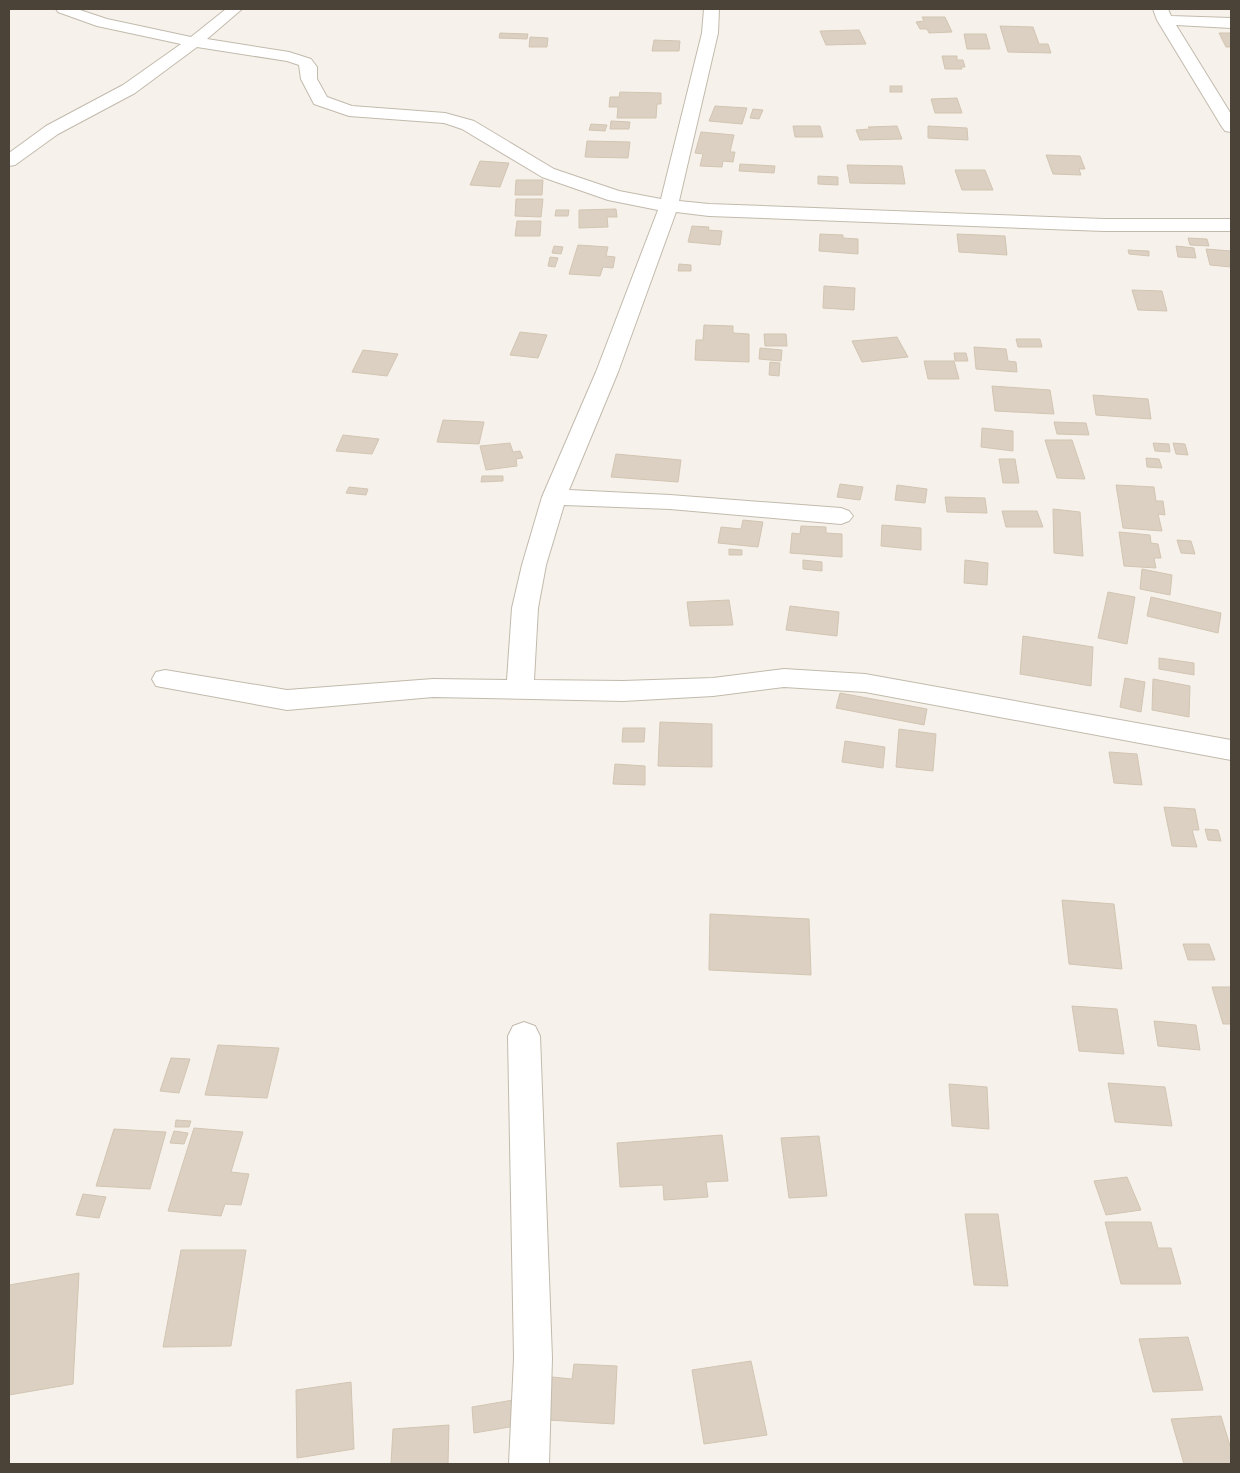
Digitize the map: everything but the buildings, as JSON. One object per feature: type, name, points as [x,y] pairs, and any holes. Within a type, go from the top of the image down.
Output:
[{"type":"street","points":[[62,9],[103,23],[194,42],[290,57],[305,62],[309,67],[309,79],[320,100],[349,111],[445,118],[460,123],[495,141],[548,173],[615,196],[669,206],[709,210],[1104,225],[1231,225]]},
{"type":"street","points":[[9,161],[52,130],[129,88],[194,42],[235,9]]},
{"type":"street","points":[[520,690],[525,608],[534,565],[554,497],[607,372],[669,206],[710,33],[712,9]]},
{"type":"street","points":[[1163,15],[1231,23]]},
{"type":"street","points":[[1163,15],[1231,127]]},
{"type":"street","points":[[554,497],[670,502],[841,516]]},
{"type":"street","points":[[165,679],[287,700],[433,688],[632,691],[713,687],[784,678],[865,684],[1231,750]]},
{"type":"street","points":[[524,1036],[533,1358],[529,1464]]}]
